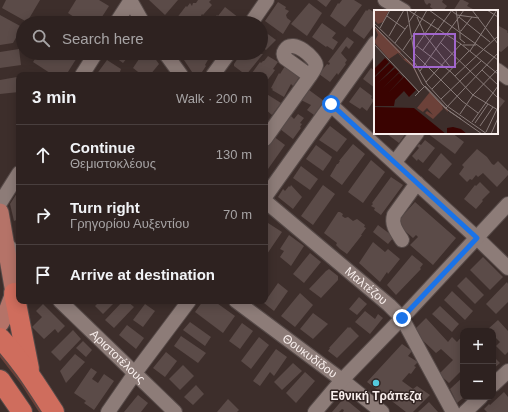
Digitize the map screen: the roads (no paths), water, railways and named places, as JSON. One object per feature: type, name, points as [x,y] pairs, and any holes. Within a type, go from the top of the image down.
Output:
[{"type":"highway","points":[[19,304],[31,377]]},
{"type":"highway","points":[[0,338],[12,351],[31,377],[54,412]]},
{"type":"highway","points":[[0,380],[22,412]]},
{"type":"main road","points":[[0,212],[5,242],[16,285]]},
{"type":"main road","points":[[0,324],[16,291]]},
{"type":"street","points":[[120,16],[130,0],[139,16]]},
{"type":"street","points":[[256,16],[267,0]]},
{"type":"street","points":[[386,0],[402,8]]},
{"type":"street","points":[[268,193],[374,44]]},
{"type":"street","points":[[84,72],[92,60]]},
{"type":"street","points":[[170,60],[179,72]]},
{"type":"street","points":[[215,72],[224,60]]},
{"type":"street","points":[[498,71],[508,78]]},
{"type":"street","points":[[268,136],[310,76]]},
{"type":"street","points":[[331,104],[508,268]]},
{"type":"street","points":[[394,162],[416,134]]},
{"type":"street","points":[[0,202],[16,178]]},
{"type":"street","points":[[402,240],[393,222],[394,215],[417,183]]},
{"type":"street","name":"Μαλτέζου","points":[[268,204],[389,305],[402,318],[454,412]]},
{"type":"street","points":[[315,412],[342,380],[508,204]]},
{"type":"street","points":[[5,242],[16,255]]},
{"type":"street","name":"Αριστοτέλους","points":[[63,304],[175,412]]},
{"type":"street","points":[[108,412],[187,304]]},
{"type":"street","name":"Θουκυδίδου","points":[[240,304],[342,380],[382,412]]},
{"type":"street","points":[[496,382],[508,371]]},
{"type":"street","points":[[465,412],[478,400]]},
{"type":"place","name":"Εθνική Τράπεζα","points":[[376,383]]}]
